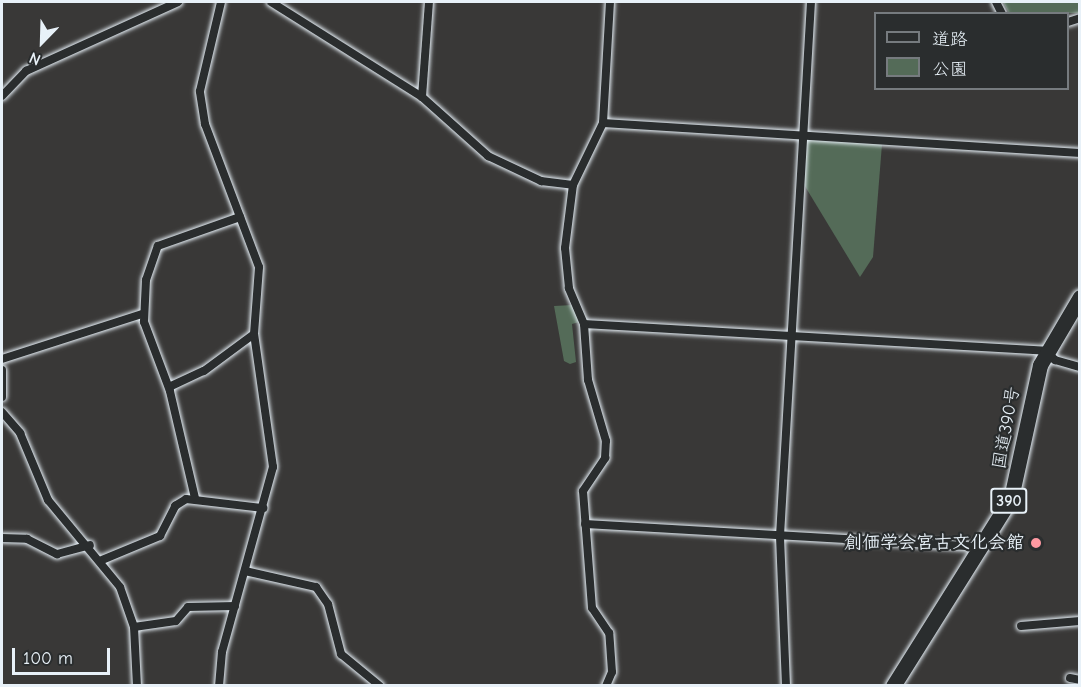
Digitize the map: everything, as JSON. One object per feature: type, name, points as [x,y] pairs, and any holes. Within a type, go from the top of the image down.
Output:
[{"type":"highway","name":"国道390号","points":[[895,684],[981,547],[1018,482],[1035,381],[1046,351],[1080,297]]},
{"type":"street","points":[[2,96],[26,71],[178,2]]},
{"type":"street","points":[[219,686],[235,606],[263,508],[273,454],[254,334],[261,289],[240,217],[204,124],[200,91],[221,2]]},
{"type":"street","points":[[271,2],[422,97],[488,156],[541,181],[573,185]]},
{"type":"street","points":[[422,97],[429,2]]},
{"type":"street","points":[[606,686],[612,672],[609,633],[592,608],[583,491],[607,453],[588,380],[584,324],[567,266],[573,185],[603,123],[610,2]]},
{"type":"street","points":[[786,686],[780,536],[811,2]]},
{"type":"street","points":[[603,123],[1080,153]]},
{"type":"street","points":[[195,498],[169,387],[142,314],[158,246],[240,217]]},
{"type":"street","points":[[2,359],[142,314]]},
{"type":"street","points":[[584,324],[1046,351],[1055,360],[1080,366]]},
{"type":"street","points":[[169,387],[204,371],[254,334]]},
{"type":"street","points":[[2,370],[2,397]]},
{"type":"street","points":[[2,412],[20,433],[48,500],[102,560],[125,598],[135,627],[136,686]]},
{"type":"street","points":[[102,560],[160,536],[175,506],[195,498],[263,508]]},
{"type":"street","points":[[585,524],[981,547]]},
{"type":"street","points":[[2,538],[27,540],[57,554],[90,545]]},
{"type":"street","points":[[245,572],[316,587],[328,604],[341,654],[380,686]]},
{"type":"street","points":[[135,627],[176,621],[188,607],[235,606]]},
{"type":"street","points":[[1021,626],[1080,621]]},
{"type":"street","points":[[1070,678],[1080,680]]},
{"type":"green space","points":[[1003,2],[1079,2],[1079,13],[1008,12]]},
{"type":"green space","points":[[805,138],[882,144],[873,257],[860,277],[803,183]]},
{"type":"green space","points":[[573,305],[579,322],[572,324],[576,362],[570,364],[564,361],[554,306]]},
{"type":"place","name":"創価学会宮古文化会館","points":[[1036,543]]}]
